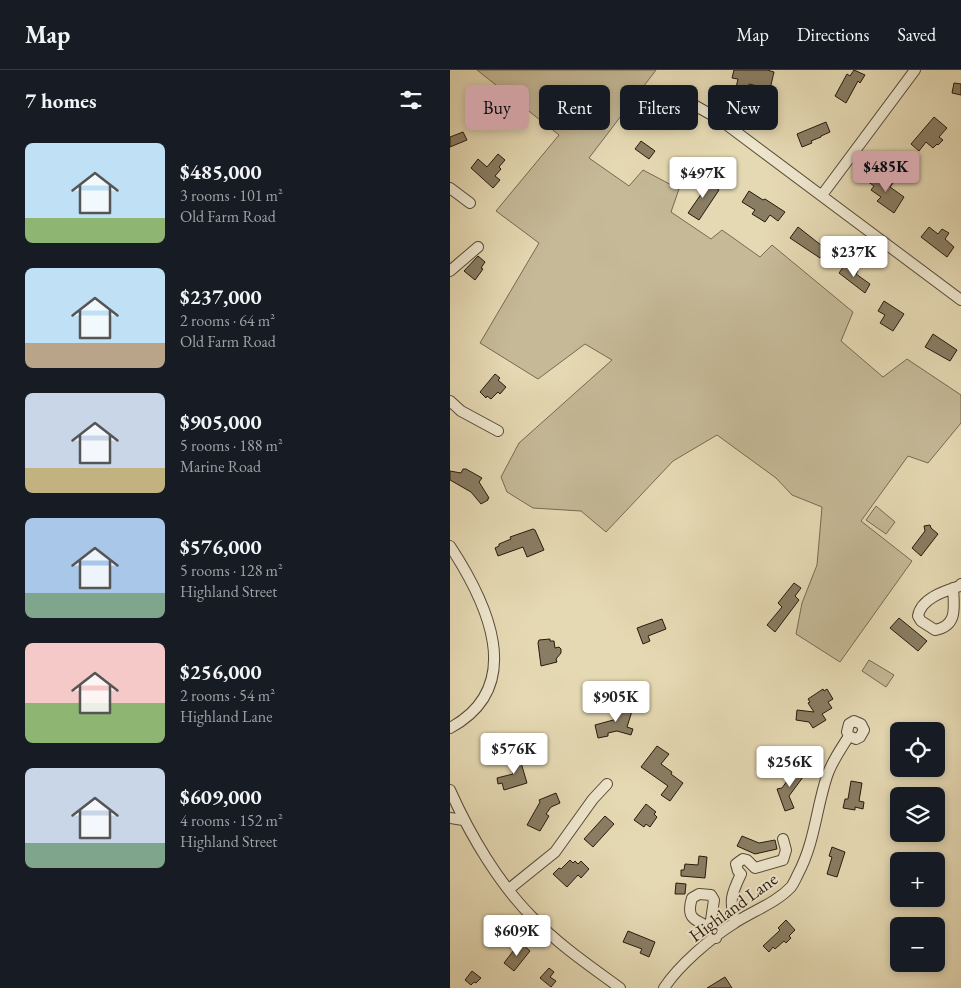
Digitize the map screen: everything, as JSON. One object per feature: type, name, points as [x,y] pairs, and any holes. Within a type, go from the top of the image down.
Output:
[{"type":"street","points":[[822,195],[916,70]]},
{"type":"street","points":[[698,107],[719,119],[961,300]]},
{"type":"street","points":[[450,188],[470,203]]},
{"type":"street","points":[[450,272],[478,247]]},
{"type":"street","points":[[450,401],[461,410],[498,431]]},
{"type":"street","points":[[450,546],[479,597],[491,632],[495,662],[491,682],[481,701],[466,718],[450,728]]},
{"type":"street","name":"Highland Lane","points":[[664,987],[684,965],[736,922],[778,898],[792,886],[812,841],[819,804],[832,763],[849,736]]},
{"type":"street","points":[[509,889],[555,852],[593,799],[607,784]]},
{"type":"street","points":[[450,790],[463,820],[509,889],[540,925],[620,988]]},
{"type":"street","points":[[450,818],[463,820]]},
{"type":"street","points":[[736,922],[732,913],[731,897],[741,874],[736,864],[743,858],[755,868],[783,860],[786,850],[783,839]]},
{"type":"street","points":[[710,927],[716,938]]},
{"type":"shaded area","points":[[477,70],[656,70],[645,85],[620,85],[620,117],[589,158],[629,186],[643,170],[679,189],[671,212],[711,239],[722,230],[760,257],[772,245],[853,312],[841,341],[883,377],[907,359],[961,395],[961,423],[928,463],[908,456],[861,521],[912,561],[840,662],[796,634],[802,603],[817,565],[822,507],[792,495],[776,478],[717,435],[673,461],[606,532],[581,511],[533,508],[507,492],[501,477],[519,443],[612,360],[585,344],[538,379],[480,343],[539,243],[496,211],[559,135],[553,130],[610,130],[610,85],[539,85],[539,119],[529,111],[529,85],[496,85]]},
{"type":"shaded area","points":[[876,506],[895,522],[886,534],[866,520]]},
{"type":"shaded area","points":[[869,660],[894,675],[886,687],[862,671]]},
{"type":"building","points":[[734,70],[767,70],[774,72],[771,85],[737,85],[738,79],[732,78]]},
{"type":"building","points":[[854,70],[865,75],[860,83],[858,81],[846,103],[835,96],[847,74],[850,76]]},
{"type":"building","points":[[954,83],[961,84],[961,95],[952,93]]},
{"type":"building","points":[[934,117],[947,128],[939,137],[943,140],[933,148],[926,142],[919,151],[911,144]]},
{"type":"building","points":[[826,122],[830,132],[802,147],[797,134]]},
{"type":"building","points":[[463,132],[467,140],[450,147],[450,137]]},
{"type":"building","points":[[641,141],[655,151],[649,159],[635,149]]},
{"type":"building","points":[[498,154],[505,160],[495,176],[500,180],[493,188],[471,168],[478,159],[487,167]]},
{"type":"building","points":[[873,172],[885,181],[886,178],[893,183],[890,187],[904,197],[894,213],[877,201],[881,197],[871,190],[874,186],[867,181]]},
{"type":"building","points":[[700,177],[719,190],[699,220],[688,213],[704,190],[695,184]]},
{"type":"building","points":[[749,191],[785,212],[778,221],[770,215],[765,222],[752,214],[755,210],[742,202]]},
{"type":"building","points":[[798,227],[826,249],[820,258],[790,238]]},
{"type":"building","points":[[929,227],[938,234],[942,229],[949,233],[945,239],[954,247],[947,257],[921,237]]},
{"type":"building","points":[[478,256],[485,262],[481,268],[483,269],[475,280],[464,271]]},
{"type":"building","points":[[846,263],[858,271],[856,274],[870,284],[865,293],[839,273]]},
{"type":"building","points":[[884,301],[904,314],[893,331],[880,323],[885,315],[878,311]]},
{"type":"building","points":[[933,334],[957,350],[950,361],[925,347]]},
{"type":"building","points":[[495,374],[500,378],[498,380],[506,387],[500,394],[498,392],[491,399],[487,396],[486,398],[480,392]]},
{"type":"building","points":[[463,469],[482,478],[479,482],[489,498],[488,500],[481,504],[471,492],[450,480],[450,471],[461,473]]},
{"type":"building","points":[[930,525],[938,534],[921,556],[912,548],[925,531],[924,526]]},
{"type":"building","points":[[533,529],[544,550],[527,557],[523,547],[498,556],[495,548],[499,544],[511,539],[510,537]]},
{"type":"building","points":[[794,583],[801,588],[795,596],[799,600],[775,632],[767,625],[782,607],[778,603]]},
{"type":"building","points":[[899,618],[927,641],[918,651],[890,628]]},
{"type":"building","points":[[662,619],[666,629],[648,636],[650,641],[643,644],[637,628]]},
{"type":"building","points":[[550,639],[550,641],[554,641],[555,648],[559,647],[561,649],[561,653],[556,659],[557,662],[541,666],[539,640]]},
{"type":"building","points":[[823,689],[824,691],[827,689],[833,699],[828,702],[832,708],[822,714],[826,720],[813,728],[809,722],[796,720],[797,710],[814,712],[808,703],[810,702],[808,699]]},
{"type":"building","points":[[621,704],[633,708],[627,727],[633,729],[631,735],[617,731],[608,733],[608,736],[598,738],[595,725],[617,719]]},
{"type":"building","points":[[657,746],[669,754],[661,764],[683,783],[670,801],[661,795],[668,786],[641,767]]},
{"type":"building","points":[[519,756],[527,783],[504,790],[502,783],[498,784],[497,778],[513,774],[509,759]]},
{"type":"building","points":[[797,767],[806,773],[789,796],[794,808],[785,811],[777,789],[782,788]]},
{"type":"building","points":[[851,781],[862,783],[859,801],[864,802],[863,809],[855,807],[855,810],[843,808],[845,799],[848,799]]},
{"type":"building","points":[[556,793],[560,803],[551,807],[546,814],[549,816],[540,831],[527,825],[540,802],[539,800]]},
{"type":"building","points":[[646,804],[656,812],[654,814],[657,817],[650,827],[646,824],[644,827],[634,820]]},
{"type":"building","points":[[605,816],[614,824],[593,847],[584,839]]},
{"type":"building","points":[[742,836],[759,843],[775,840],[777,849],[755,854],[737,846]]},
{"type":"building","points":[[832,847],[845,852],[837,877],[827,874],[832,857],[829,856]]},
{"type":"building","points":[[699,856],[707,857],[705,878],[681,876],[681,870],[684,870],[685,864],[698,865]]},
{"type":"building","points":[[570,860],[578,864],[581,861],[589,869],[581,878],[578,875],[567,887],[553,874]]},
{"type":"building","points":[[676,883],[686,884],[685,894],[675,894]]},
{"type":"building","points":[[786,920],[795,930],[789,936],[791,938],[775,949],[773,947],[769,952],[763,946],[780,930],[778,928]]},
{"type":"building","points":[[628,931],[655,942],[649,957],[640,953],[642,949],[623,942]]},
{"type":"building","points":[[520,942],[530,951],[514,971],[504,963]]},
{"type":"building","points":[[549,968],[554,972],[550,977],[556,981],[551,987],[540,978]]},
{"type":"building","points":[[472,971],[481,978],[471,985],[465,980]]},
{"type":"building","points":[[725,977],[732,988],[707,988]]}]
